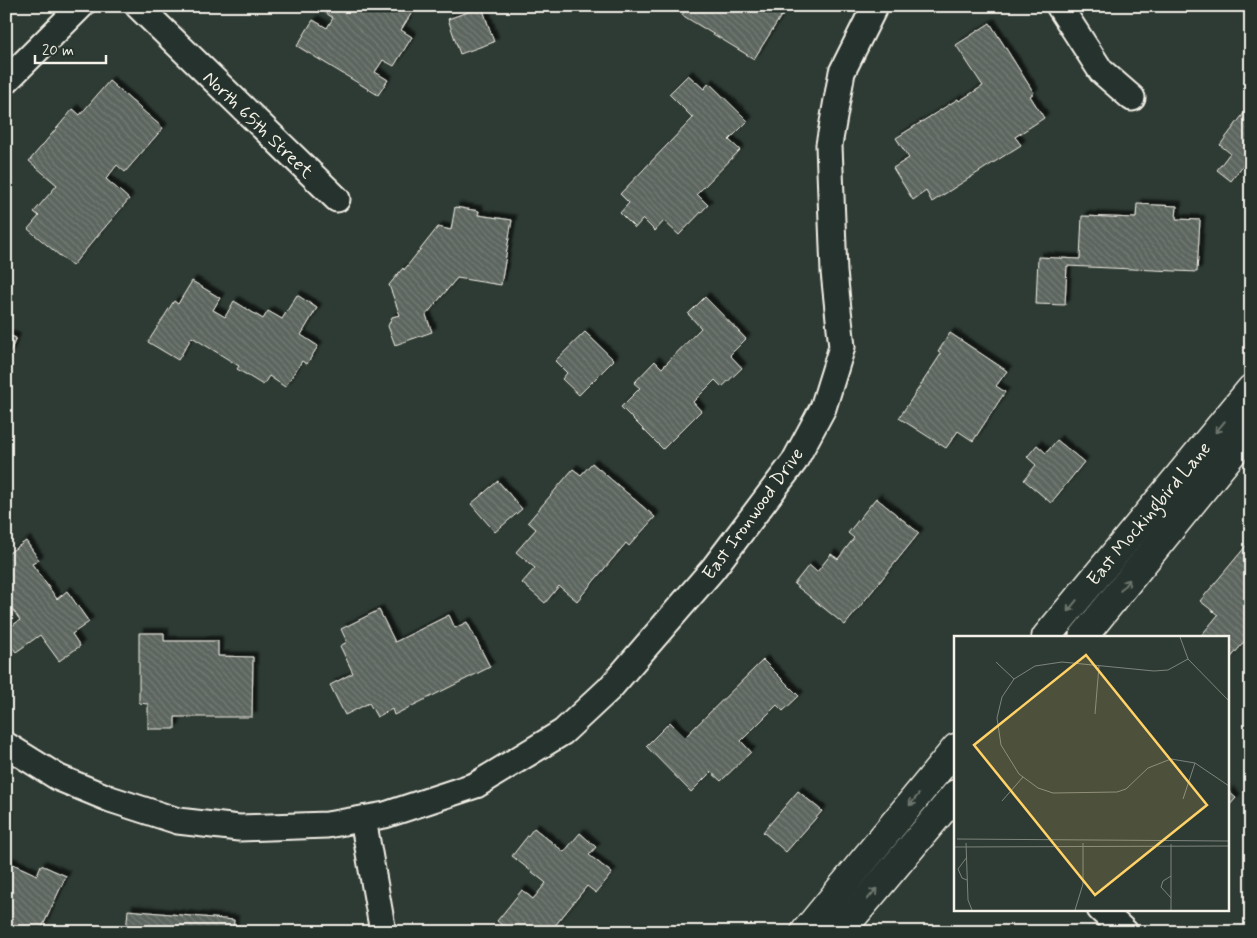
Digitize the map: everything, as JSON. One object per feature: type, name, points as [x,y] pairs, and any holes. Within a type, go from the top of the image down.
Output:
[{"type":"street","points":[[6,81],[81,6]]},
{"type":"street","name":"North 65th Street","points":[[138,6],[337,199]]},
{"type":"street","name":"East Ironwood Drive","points":[[6,745],[59,778],[110,799],[178,821],[239,828],[327,825],[384,815],[476,785],[563,732],[610,688],[706,577],[794,462],[823,408],[842,347],[834,272],[828,145],[842,72],[874,6]]},
{"type":"street","points":[[1059,6],[1101,71],[1132,98]]},
{"type":"street","name":"East Mockingbird Lane","points":[[1047,636],[1251,389]]},
{"type":"street","name":"East Mockingbird Lane","points":[[1084,636],[1251,430]]},
{"type":"street","points":[[805,932],[954,751]]},
{"type":"street","points":[[934,776],[954,792]]},
{"type":"street","points":[[840,932],[954,796]]},
{"type":"street","points":[[363,819],[383,932]]},
{"type":"street","points":[[1101,910],[1125,932]]},
{"type":"building","points":[[326,6],[416,6],[401,30],[412,37],[394,66],[383,60],[375,72],[388,80],[378,95],[297,46],[313,20],[327,28],[333,18],[323,11]]},
{"type":"building","points":[[688,6],[788,6],[754,59],[682,15]]},
{"type":"building","points":[[482,7],[494,42],[460,54],[448,19]]},
{"type":"building","points":[[990,23],[1034,93],[1030,96],[1044,118],[1015,137],[1021,145],[932,202],[926,191],[913,200],[893,168],[909,158],[896,138],[958,99],[959,101],[983,86],[956,45]]},
{"type":"building","points":[[688,75],[704,89],[709,83],[748,121],[729,140],[740,150],[697,194],[708,205],[679,235],[664,221],[655,231],[643,219],[635,228],[620,213],[629,203],[620,194],[693,118],[669,94]]},
{"type":"building","points":[[109,81],[163,128],[125,172],[117,165],[106,179],[129,199],[72,266],[28,229],[39,216],[34,212],[57,185],[29,161],[73,109],[80,115]]},
{"type":"building","points":[[1251,104],[1251,163],[1247,160],[1231,181],[1217,170],[1230,153],[1220,145]]},
{"type":"building","points":[[1137,204],[1177,206],[1176,219],[1200,220],[1197,272],[1067,266],[1065,305],[1036,304],[1038,257],[1080,259],[1082,216],[1136,218]]},
{"type":"building","points":[[455,207],[479,211],[478,215],[512,220],[501,285],[457,278],[426,315],[432,332],[395,345],[388,326],[392,317],[400,315],[389,285],[403,268],[404,270],[438,227],[451,230]]},
{"type":"building","points":[[192,281],[220,298],[213,310],[225,317],[234,301],[263,319],[268,311],[282,319],[297,295],[317,308],[301,335],[318,346],[307,364],[302,361],[285,387],[269,376],[263,385],[237,369],[239,366],[192,337],[178,360],[148,342],[174,301],[178,304]]},
{"type":"building","points":[[705,297],[746,339],[730,355],[742,368],[722,387],[715,380],[693,402],[701,411],[663,449],[621,407],[640,388],[634,383],[655,361],[662,368],[701,328],[688,314]]},
{"type":"building","points":[[585,332],[614,360],[579,395],[562,379],[567,373],[555,361]]},
{"type":"building","points":[[950,333],[1007,371],[996,386],[1005,392],[973,441],[958,431],[946,448],[899,418],[941,354],[938,352]]},
{"type":"building","points":[[6,334],[16,338],[6,362]]},
{"type":"building","points":[[1057,440],[1084,462],[1051,503],[1024,480],[1036,465],[1027,457],[1037,445],[1046,453]]},
{"type":"building","points":[[592,463],[655,517],[629,546],[626,543],[577,601],[559,586],[545,603],[522,583],[535,568],[516,552],[536,529],[528,522],[573,469],[581,475]]},
{"type":"building","points":[[498,481],[522,509],[495,532],[471,504]]},
{"type":"building","points":[[876,498],[919,533],[845,625],[794,584],[809,565],[817,572],[831,554],[838,559],[854,538],[848,533]]},
{"type":"building","points":[[1251,540],[1251,634],[1230,659],[1230,636],[1201,636],[1218,615],[1200,601]]},
{"type":"building","points":[[26,541],[39,560],[32,564],[57,599],[67,591],[89,622],[72,634],[80,646],[59,661],[40,635],[16,652],[6,639],[6,630],[20,620],[6,600],[6,555]]},
{"type":"building","points":[[379,610],[395,642],[449,615],[455,628],[467,622],[490,667],[394,715],[392,709],[377,717],[369,703],[345,715],[330,685],[353,673],[340,646],[347,642],[341,629]]},
{"type":"building","points":[[139,633],[164,633],[164,641],[218,641],[218,656],[253,657],[252,717],[175,717],[175,729],[148,729],[148,704],[139,703]]},
{"type":"building","points":[[763,660],[799,696],[783,711],[777,705],[741,741],[751,752],[721,781],[711,772],[691,792],[646,746],[670,722],[685,737]]},
{"type":"building","points":[[798,791],[822,811],[786,852],[763,832]]},
{"type":"building","points":[[1230,793],[1236,798],[1230,805]]},
{"type":"building","points":[[534,828],[564,852],[580,833],[596,847],[589,855],[612,873],[596,893],[587,886],[550,932],[510,932],[497,921],[522,890],[533,899],[546,883],[512,856]]},
{"type":"building","points":[[6,861],[37,875],[41,865],[66,876],[40,932],[24,932],[6,924]]},
{"type":"building","points":[[128,910],[234,920],[233,932],[126,932]]}]
